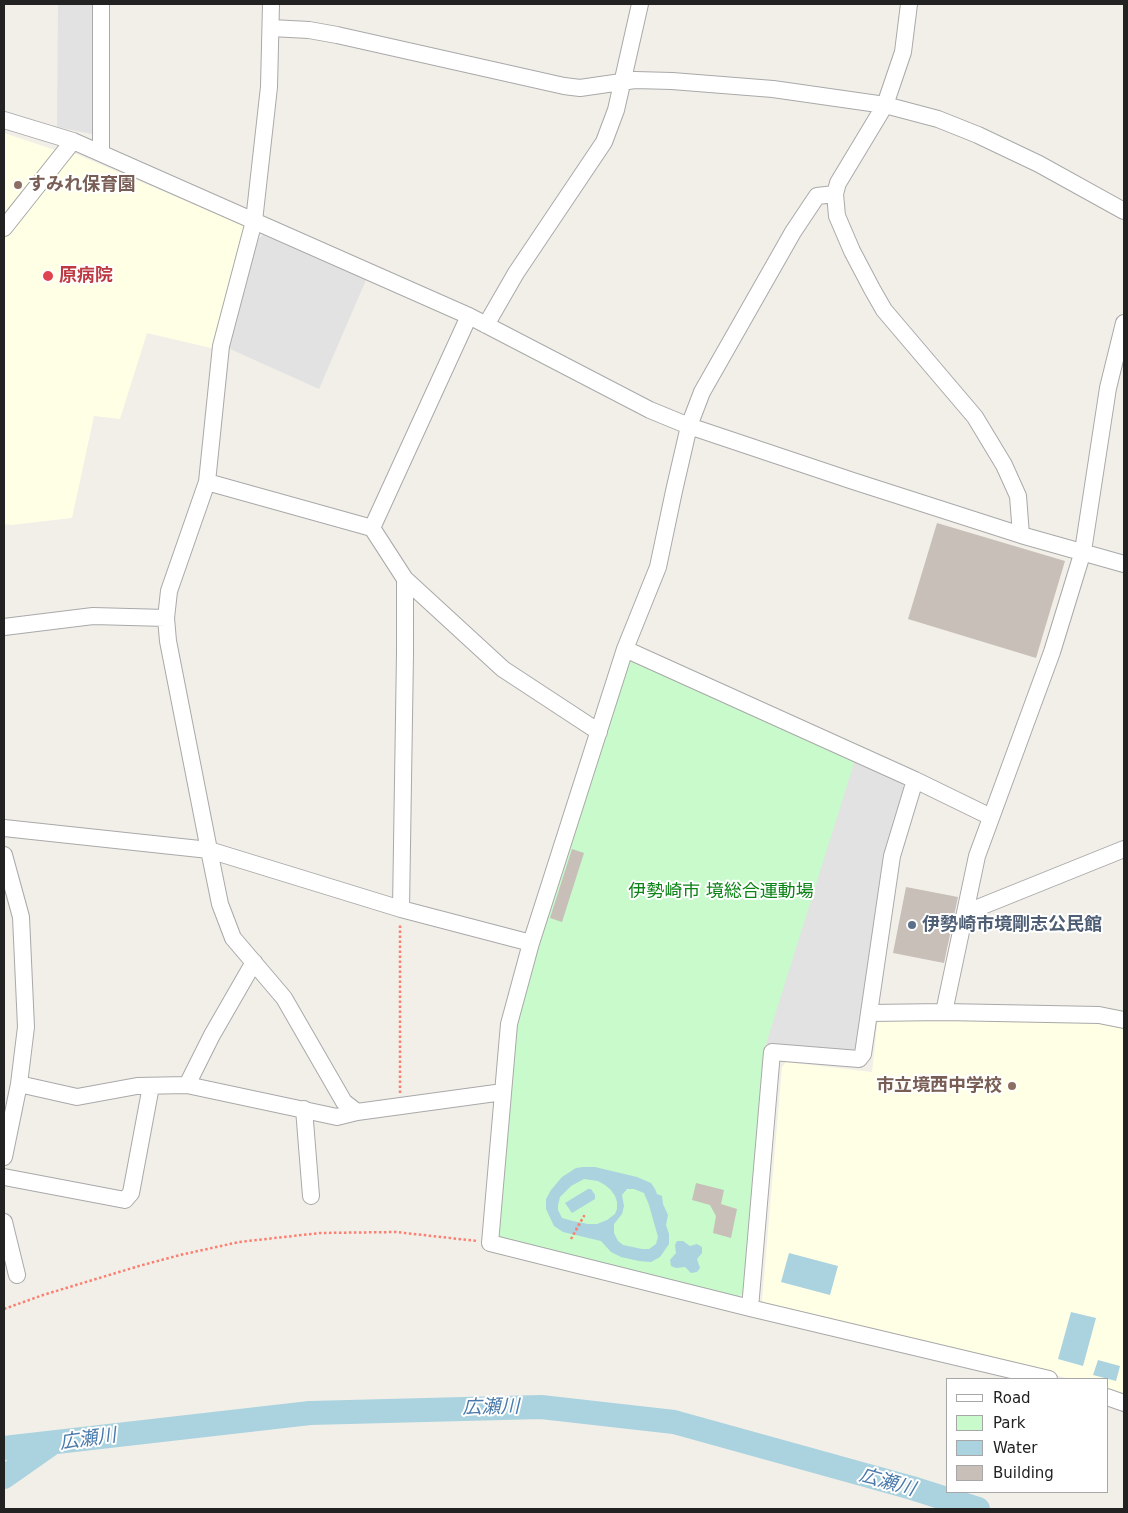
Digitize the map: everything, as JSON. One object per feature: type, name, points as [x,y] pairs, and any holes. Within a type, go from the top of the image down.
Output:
[{"type":"street","points":[[101,4],[101,153]]},
{"type":"street","points":[[271,4],[269,87],[254,221],[221,346],[207,482],[169,591],[166,618],[168,640],[220,904],[233,938],[284,998],[344,1102],[356,1112]]},
{"type":"street","points":[[486,325],[516,273],[604,142],[616,110],[640,4]]},
{"type":"street","points":[[909,4],[903,52],[885,105],[838,183],[835,194],[837,216],[842,230],[884,310],[975,417],[1004,465],[1018,496],[1021,535]]},
{"type":"street","points":[[271,28],[310,30],[338,35],[564,86],[588,87],[636,80],[672,82],[772,89],[885,105],[938,119],[985,138],[1039,164],[1124,211]]},
{"type":"street","points":[[4,120],[73,141],[469,316],[650,410],[689,426],[1021,535],[1124,564]]},
{"type":"street","points":[[4,228],[73,141]]},
{"type":"street","points":[[835,194],[817,196],[793,232],[702,392],[689,426],[658,567],[625,649],[531,943],[509,1024],[490,1243],[750,1308],[1044,1378]]},
{"type":"street","points":[[372,528],[469,316]]},
{"type":"street","points":[[944,1012],[977,856],[1052,652],[1083,551],[1108,388],[1124,323]]},
{"type":"street","points":[[207,482],[372,528],[406,579],[503,669],[599,732]]},
{"type":"street","points":[[400,909],[406,579]]},
{"type":"street","points":[[4,627],[92,616],[166,618]]},
{"type":"street","points":[[625,649],[915,780],[991,817]]},
{"type":"street","points":[[750,1308],[772,1052],[859,1059],[863,1054],[892,856],[915,780]]},
{"type":"street","points":[[4,828],[209,850],[400,909],[531,943]]},
{"type":"street","points":[[965,913],[1124,849]]},
{"type":"street","points":[[4,855],[20,917],[26,1028],[18,1084],[4,1157]]},
{"type":"street","points":[[187,1085],[212,1035],[254,962]]},
{"type":"street","points":[[870,1013],[944,1012],[1099,1015],[1124,1020]]},
{"type":"street","points":[[18,1084],[77,1097],[137,1086],[187,1085],[338,1116],[503,1092]]},
{"type":"street","points":[[4,1177],[125,1200],[131,1193],[151,1086]]},
{"type":"street","points":[[304,1109],[311,1196]]},
{"type":"street","points":[[4,1222],[16,1275]]},
{"type":"street","points":[[1108,1397],[1124,1403]]},
{"type":"path","points":[[400,909],[400,1106]]},
{"type":"path","points":[[571,1239],[584,1216],[576,1229]]},
{"type":"path","points":[[4,1309],[43,1295],[139,1266],[239,1242],[320,1234],[396,1232],[464,1238],[490,1243]]},
{"type":"shaded area","points":[[58,4],[92,4],[92,134],[57,127]]},
{"type":"shaded area","name":"すみれ保育園","points":[[4,133],[55,150],[58,154],[4,217]]},
{"type":"shaded area","points":[[76,154],[244,226],[247,230],[215,349],[147,333],[120,419],[94,416],[72,518],[11,525],[4,524],[4,239],[69,155]]},
{"type":"shaded area","points":[[263,235],[366,280],[319,389],[228,348],[236,310],[259,238]]},
{"type":"shaded area","points":[[855,760],[902,781],[905,790],[857,1048],[851,1051],[766,1044]]},
{"type":"shaded area","points":[[878,1018],[1056,1018],[1124,1026],[1124,1398],[1108,1392],[1108,1378],[1066,1378],[987,1356],[872,1332],[765,1305],[762,1301],[782,1067],[786,1062],[872,1072]]},
{"type":"green space","name":"伊勢崎市 境総合運動場","points":[[632,661],[902,781],[766,1044],[754,1191],[743,1293],[738,1297],[509,1242],[498,1236],[512,1053],[520,1002],[627,664]]},
{"type":"water","points":[[595,1167],[637,1177],[651,1183],[657,1194],[662,1196],[668,1215],[666,1225],[669,1234],[669,1244],[660,1257],[651,1262],[621,1257],[611,1252],[601,1241],[563,1232],[554,1226],[546,1209],[546,1199],[562,1177],[576,1168]],"holes":[[[584,1179],[598,1181],[611,1190],[615,1196],[617,1209],[615,1214],[607,1220],[597,1224],[588,1224],[562,1218],[558,1210],[560,1197],[571,1186]],[[627,1189],[634,1189],[644,1193],[649,1205],[658,1237],[656,1244],[649,1249],[623,1245],[618,1241],[614,1233],[614,1224],[622,1214],[624,1206],[622,1195]]]},
{"type":"water","points":[[591,1189],[595,1199],[572,1213],[565,1203]]},
{"type":"water","points":[[677,1241],[683,1241],[690,1246],[697,1244],[702,1247],[702,1253],[697,1259],[700,1268],[697,1272],[691,1273],[685,1267],[676,1268],[671,1266],[670,1260],[676,1253],[675,1245]]},
{"type":"water","points":[[789,1253],[838,1266],[830,1295],[781,1282]]},
{"type":"water","points":[[1071,1312],[1096,1318],[1083,1366],[1058,1359]]},
{"type":"water","points":[[1098,1360],[1120,1366],[1116,1381],[1093,1375]]},
{"type":"building","points":[[937,523],[1065,561],[1036,658],[908,619]]},
{"type":"building","points":[[572,849],[584,853],[562,922],[550,918]]},
{"type":"building","name":"伊勢崎市境剛志公民館","points":[[906,887],[958,897],[944,963],[893,953]]},
{"type":"building","points":[[696,1183],[724,1190],[721,1204],[737,1209],[731,1238],[713,1233],[716,1216],[710,1205],[692,1200]]},
{"type":"waterway","name":"広瀬川","points":[[4,1448],[310,1413],[541,1407],[674,1422],[912,1488],[978,1509]]},
{"type":"waterway","name":"広瀬川","points":[[4,1477],[51,1444]]},
{"type":"place","name":"すみれ保育園","points":[[18,185]]},
{"type":"place","name":"原病院","points":[[48,276]]},
{"type":"place","name":"伊勢崎市境剛志公民館","points":[[912,925]]},
{"type":"place","name":"市立境西中学校","points":[[1012,1086]]}]
